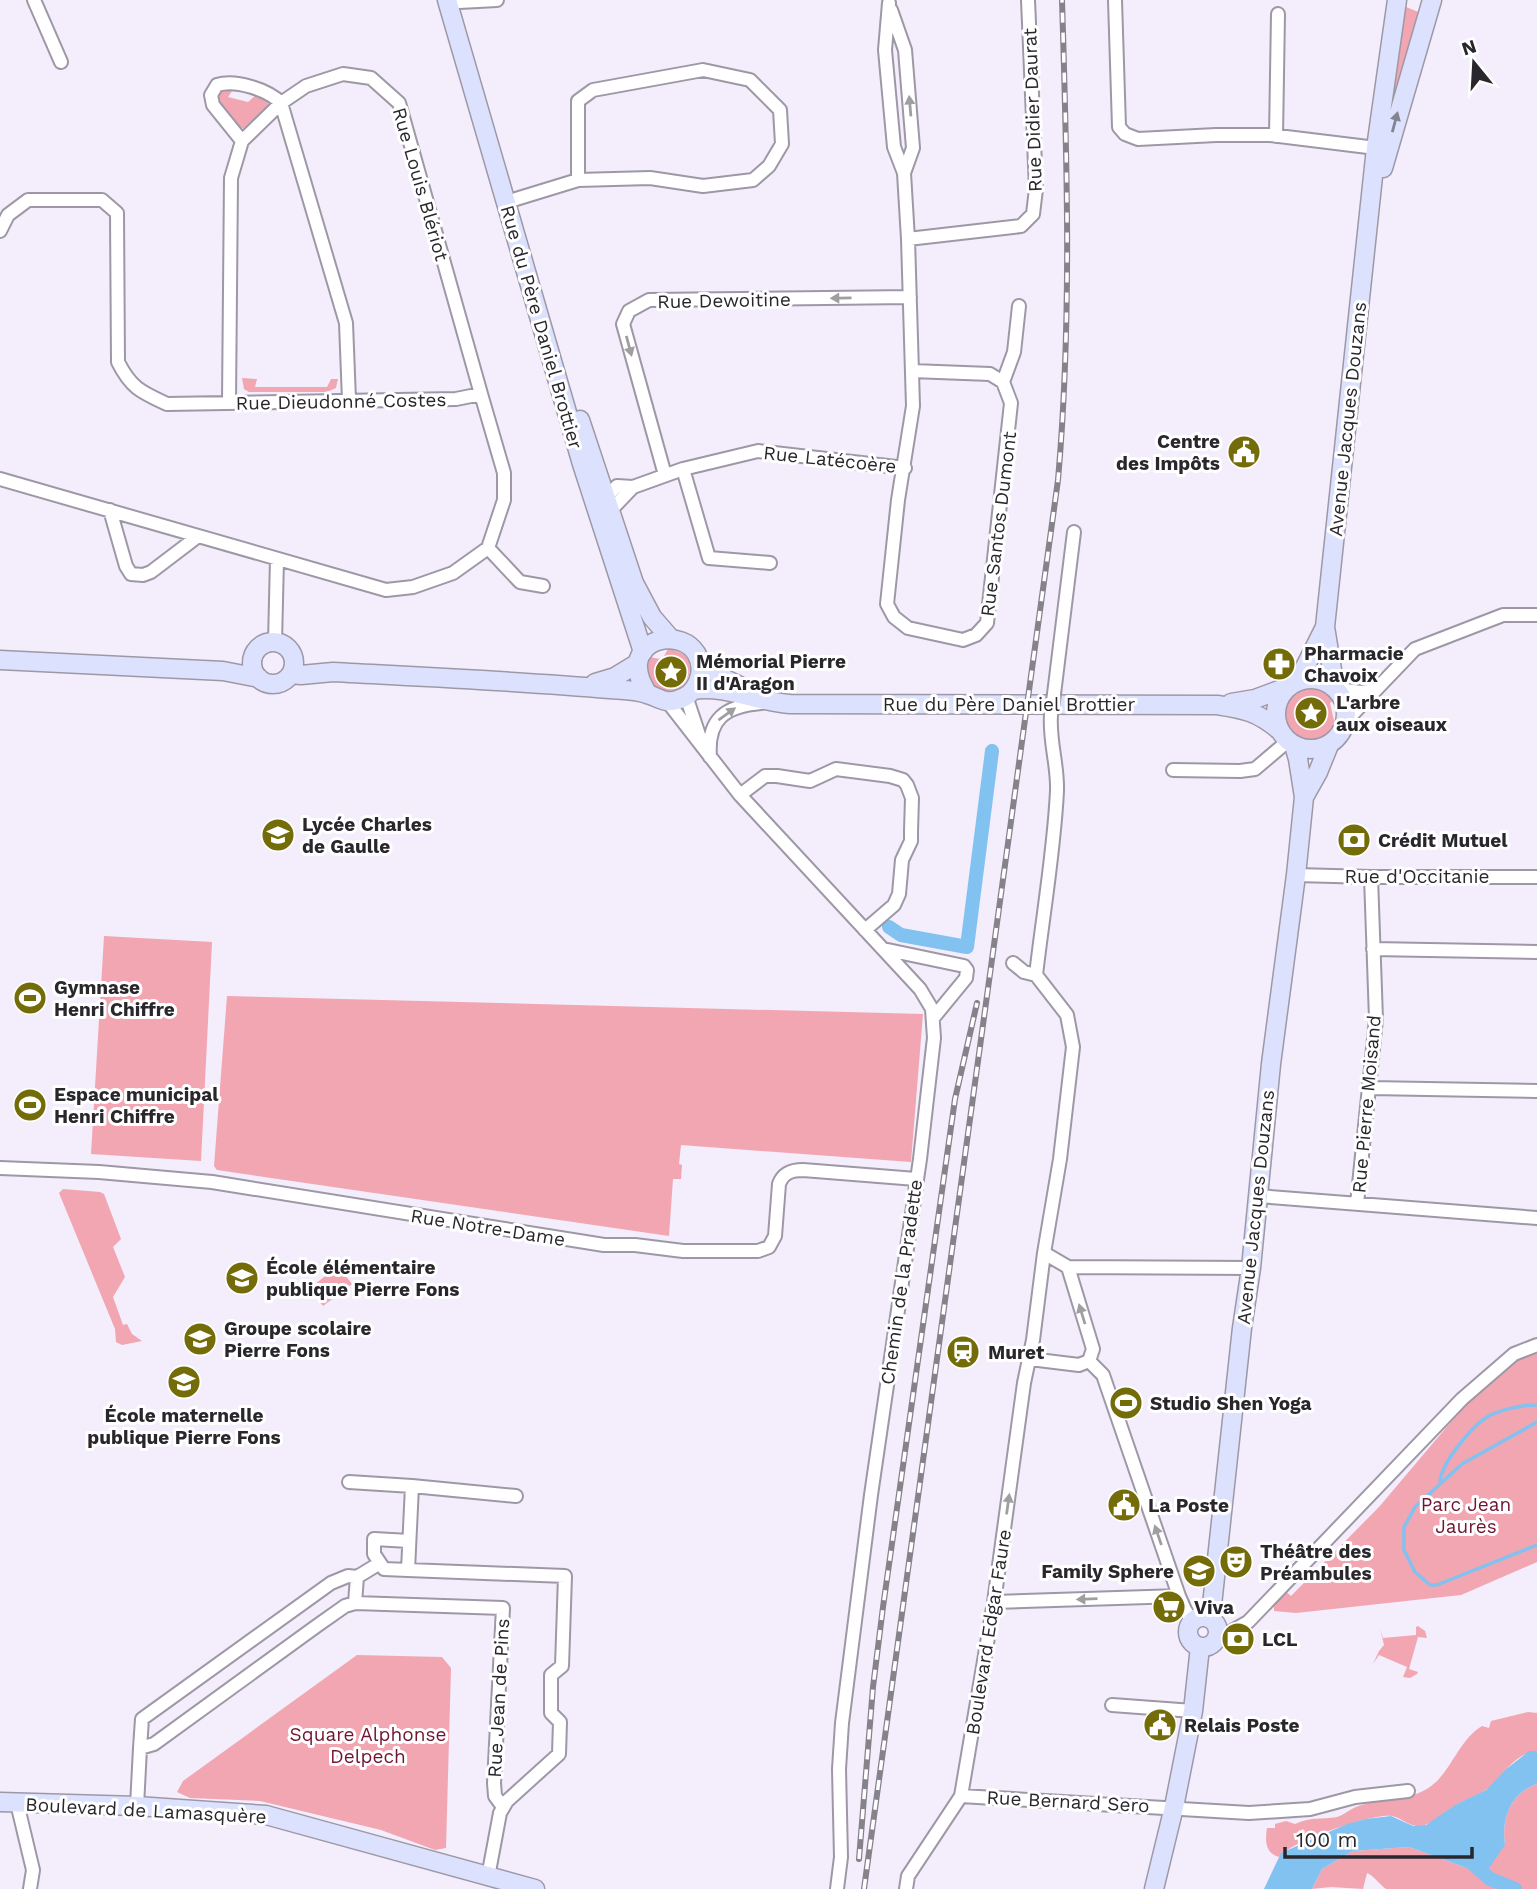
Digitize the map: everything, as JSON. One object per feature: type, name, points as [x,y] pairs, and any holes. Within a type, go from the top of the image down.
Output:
[{"type":"main road","name":"Avenue Jacques Douzans","points":[[1336,689],[1325,627],[1376,148],[1397,0]]},
{"type":"main road","name":"Avenue Jacques Douzans","points":[[1370,212],[1432,0]]},
{"type":"main road","name":"Rue du Père Daniel Brottier","points":[[455,1],[577,411],[607,499],[641,657]]},
{"type":"main road","name":"Rue du Père Daniel Brottier","points":[[455,1],[634,583],[652,617],[671,639]]},
{"type":"main road","name":"Avenue Jacques Douzans","points":[[1293,684],[1325,627]]},
{"type":"main road","points":[[291,674],[333,672],[567,685],[647,694],[667,701],[690,693],[698,682],[700,662],[689,646],[671,639],[655,642],[624,673],[604,681],[567,685]]},
{"type":"main road","points":[[223,671],[242,664],[253,656],[260,646],[275,642],[282,643],[292,654],[333,672]]},
{"type":"main road","points":[[0,660],[223,671],[279,683],[291,674],[294,662],[292,654]]},
{"type":"main road","points":[[253,656],[253,670],[260,678]]},
{"type":"main road","points":[[641,657],[638,677],[647,694]]},
{"type":"main road","name":"Rue du Père Daniel Brottier","points":[[700,662],[744,688],[801,702]]},
{"type":"main road","points":[[1306,679],[1321,680],[1336,689],[1345,704],[1346,720],[1340,735],[1329,745],[1314,750],[1287,739],[1276,708],[1293,684],[1306,679]]},
{"type":"main road","name":"Rue du Père Daniel Brottier","points":[[690,693],[705,688],[774,703],[1217,705],[1255,699],[1293,684]]},
{"type":"main road","name":"Rue du Père Daniel Brottier","points":[[1217,705],[1253,712],[1264,717],[1287,739]]},
{"type":"main road","name":"Avenue Jacques Douzans","points":[[1200,1619],[1212,1605],[1251,1268],[1271,1064],[1304,797],[1298,759],[1287,739]]},
{"type":"main road","name":"Avenue Jacques Douzans","points":[[1304,797],[1329,745]]},
{"type":"main road","points":[[1200,1619],[1217,1627],[1217,1636],[1212,1644],[1200,1647],[1193,1643],[1188,1634],[1189,1624],[1200,1619]]},
{"type":"main road","points":[[1154,1889],[1193,1712],[1200,1647]]},
{"type":"main road","name":"Boulevard de Lamasquère","points":[[8,1803],[137,1806],[266,1815],[535,1889]]},
{"type":"main road","points":[[1163,1889],[1176,1837],[1174,1807]]},
{"type":"street","points":[[34,0],[61,62]]},
{"type":"street","points":[[455,1],[497,0]]},
{"type":"street","name":"Rue Didier Daurat","points":[[908,239],[1014,227],[1026,223],[1033,214],[1036,189],[1028,0]]},
{"type":"street","points":[[1115,0],[1119,127],[1125,134],[1138,139],[1216,135],[1276,136],[1376,148]]},
{"type":"street","name":"Rue Latécoère","points":[[888,2],[905,50],[913,148],[904,173]]},
{"type":"street","name":"Rue Latécoère","points":[[607,499],[633,486],[683,469],[758,451],[905,468],[913,406],[908,239],[904,173],[894,147],[885,50],[888,2]]},
{"type":"street","points":[[1276,136],[1278,15]]},
{"type":"street","points":[[516,199],[578,180],[650,178],[703,186],[753,180],[769,166],[782,144],[780,110],[750,80],[703,70],[593,90],[578,101],[578,180]]},
{"type":"street","name":"Rue Louis Blériot","points":[[229,402],[231,178],[242,141],[281,103],[306,86],[342,74],[371,78],[399,103],[481,394]]},
{"type":"street","points":[[242,141],[213,105],[213,89],[223,83],[235,83],[273,95],[281,103],[346,323],[349,400]]},
{"type":"street","name":"Rue Dieudonné Costes","points":[[0,231],[8,215],[28,200],[102,200],[117,213],[118,362],[127,380],[137,390],[167,404],[456,399],[481,394]]},
{"type":"street","name":"Rue Dewoitine","points":[[665,475],[623,324],[629,311],[649,300],[910,297]]},
{"type":"street","points":[[912,370],[983,372],[1003,382],[1014,352],[1019,306]]},
{"type":"street","name":"Rue Santos Dumont","points":[[905,468],[898,500],[887,604],[894,617],[908,628],[963,640],[976,635],[987,623],[1010,425],[1011,403],[1003,382]]},
{"type":"street","points":[[0,478],[386,590],[414,587],[453,573],[488,548],[503,500],[504,473],[481,394]]},
{"type":"street","points":[[683,469],[709,558],[770,563]]},
{"type":"street","name":"Rue Latécoère","points":[[607,499],[633,486]]},
{"type":"street","points":[[110,510],[125,566],[131,574],[143,575],[150,572],[197,537]]},
{"type":"street","points":[[1013,963],[1024,972],[1037,975],[1056,805],[1057,776],[1050,731],[1051,715],[1074,532]]},
{"type":"street","points":[[488,548],[520,582],[543,586]]},
{"type":"street","points":[[275,642],[277,559]]},
{"type":"street","points":[[1346,720],[1415,649],[1503,615],[1537,615]]},
{"type":"street","points":[[1336,689],[1361,692],[1375,690]]},
{"type":"street","points":[[690,693],[694,723],[710,757]]},
{"type":"street","points":[[667,701],[740,795],[927,996],[934,1017]]},
{"type":"street","points":[[710,757],[711,732],[721,716],[744,705],[774,703]]},
{"type":"street","points":[[1173,770],[1255,769],[1287,739]]},
{"type":"street","points":[[740,795],[765,776],[810,781],[836,769],[903,780],[912,797],[911,841],[902,860],[900,894],[894,905],[865,930]]},
{"type":"street","name":"Rue d'Occitanie","points":[[1296,875],[1537,877]]},
{"type":"street","name":"Rue Pierre Moisand","points":[[1357,1205],[1376,1018],[1371,877]]},
{"type":"street","points":[[883,949],[964,966],[967,970],[966,978],[934,1017]]},
{"type":"street","points":[[1373,949],[1537,952]]},
{"type":"street","name":"Boulevard Edgar Faure","points":[[906,1889],[908,1876],[961,1796],[994,1602],[1024,1383],[1030,1359],[1060,1159],[1073,1047],[1067,1015],[1037,975]]},
{"type":"street","name":"Chemin de la Pradette","points":[[837,1889],[841,1857],[839,1769],[842,1723],[916,1179],[934,1038],[934,1017]]},
{"type":"street","points":[[1370,1088],[1537,1091]]},
{"type":"street","name":"Rue Notre-Dame","points":[[0,1168],[99,1172],[212,1182],[604,1245],[635,1245],[683,1251],[758,1251],[769,1247],[775,1236],[779,1184],[783,1177],[791,1172],[803,1170],[916,1179]]},
{"type":"street","points":[[1258,1196],[1537,1218]]},
{"type":"street","points":[[1044,1254],[1068,1267],[1251,1268]]},
{"type":"street","points":[[1030,1359],[1079,1365],[1089,1361],[1093,1349],[1068,1267]]},
{"type":"street","points":[[1217,1636],[1225,1635],[1248,1622],[1462,1399],[1514,1353],[1537,1345]]},
{"type":"street","points":[[1089,1361],[1103,1374],[1185,1610],[1200,1619]]},
{"type":"street","points":[[349,1482],[516,1496]]},
{"type":"street","points":[[408,1570],[412,1486]]},
{"type":"street","points":[[409,1541],[374,1539],[374,1554],[384,1569],[565,1576],[562,1666],[551,1675],[551,1713],[559,1722],[559,1754],[499,1813],[492,1868],[488,1877]]},
{"type":"street","points":[[137,1806],[142,1719],[331,1583],[348,1576],[357,1577],[380,1563]]},
{"type":"street","points":[[141,1748],[154,1744],[345,1606],[355,1603],[357,1577]]},
{"type":"street","points":[[994,1602],[1179,1596]]},
{"type":"street","name":"Rue Jean de Pins","points":[[355,1603],[503,1608],[494,1783],[495,1796],[503,1807]]},
{"type":"street","points":[[1112,1705],[1193,1712]]},
{"type":"street","name":"Rue Bernard Sero","points":[[961,1796],[1249,1813],[1310,1809],[1355,1797],[1408,1791]]},
{"type":"street","points":[[8,1803],[33,1870],[30,1889]]},
{"type":"green space","points":[[1401,5],[1421,13],[1387,141],[1385,112]]},
{"type":"green space","points":[[234,88],[228,97],[248,102],[257,94],[269,101],[268,106],[244,128],[239,129],[217,102],[218,90]]},
{"type":"green space","points":[[242,378],[257,379],[255,387],[327,387],[331,379],[338,379],[336,388],[327,392],[249,392],[244,389]]},
{"type":"green space","points":[[668,649],[682,654],[689,662],[690,672],[679,689],[670,693],[660,692],[650,683],[646,670],[650,657],[660,659],[664,667],[663,675],[672,677],[674,669],[667,666],[663,658]]},
{"type":"green space","points":[[1308,687],[1322,689],[1334,700],[1330,703],[1335,725],[1323,738],[1311,741],[1299,737],[1290,729],[1285,717],[1285,705],[1292,694]]},
{"type":"green space","points":[[104,936],[212,942],[201,1161],[91,1154]]},
{"type":"green space","points":[[227,996],[923,1014],[911,1162],[681,1145],[681,1179],[673,1179],[669,1236],[217,1170],[214,1166]]},
{"type":"green space","points":[[63,1189],[104,1194],[121,1239],[113,1247],[125,1277],[113,1297],[123,1325],[127,1324],[132,1334],[142,1341],[122,1345],[116,1342],[115,1329],[59,1193]]},
{"type":"green space","points":[[338,1266],[352,1284],[323,1306],[310,1288]]},
{"type":"green space","name":"Parc Jean Jaurès","points":[[1537,1352],[1537,1562],[1461,1595],[1296,1613],[1274,1611],[1274,1602],[1284,1590],[1291,1596],[1379,1507],[1472,1397],[1524,1353]]},
{"type":"green space","points":[[1418,1626],[1425,1631],[1427,1638],[1418,1637],[1409,1669],[1418,1672],[1417,1674],[1410,1678],[1403,1677],[1407,1667],[1379,1655],[1373,1664],[1384,1645],[1380,1628],[1383,1638],[1416,1635]]},
{"type":"green space","name":"Square Alphonse Delpech","points":[[357,1655],[442,1657],[451,1668],[446,1848],[435,1850],[381,1830],[260,1801],[190,1798],[177,1792],[183,1781]]},
{"type":"green space","points":[[1528,1712],[1537,1713],[1537,1751],[1522,1756],[1487,1789],[1454,1806],[1431,1822],[1417,1826],[1397,1817],[1382,1816],[1314,1837],[1285,1851],[1279,1857],[1269,1849],[1266,1841],[1267,1828],[1275,1828],[1275,1824],[1286,1821],[1295,1824],[1312,1819],[1337,1817],[1364,1804],[1417,1794],[1425,1790],[1434,1784],[1466,1741],[1482,1726],[1489,1728],[1491,1721]]},
{"type":"green space","points":[[1537,1784],[1537,1889],[1386,1889],[1367,1873],[1363,1889],[1312,1889],[1322,1869],[1353,1851],[1409,1847],[1464,1867],[1505,1845],[1509,1808],[1520,1794]]},
{"type":"water","points":[[1529,1751],[1537,1751],[1537,1784],[1520,1794],[1509,1808],[1505,1845],[1489,1868],[1464,1867],[1409,1847],[1353,1851],[1322,1869],[1312,1889],[1264,1889],[1281,1853],[1347,1824],[1366,1819],[1391,1816],[1413,1826],[1426,1825],[1455,1805],[1486,1790]]},
{"type":"waterway","points":[[889,927],[901,935],[967,947],[992,751]]},
{"type":"waterway","points":[[1440,1481],[1457,1447],[1484,1419],[1509,1409],[1537,1405]]},
{"type":"waterway","points":[[1537,1422],[1462,1464],[1415,1507],[1404,1527],[1404,1550],[1415,1572],[1430,1585],[1437,1585],[1537,1545]]},
{"type":"waterway","points":[[1462,1854],[1490,1879],[1515,1889]]},
{"type":"railway","points":[[864,1889],[1058,480],[1067,300],[1062,0]]},
{"type":"railway","points":[[859,1859],[873,1687],[883,1607],[955,1099],[977,1003]]},
{"type":"place","name":"Centre des Impôts","points":[[1244,452]]},
{"type":"place","name":"Pharmacie Chavoix","points":[[1279,664]]},
{"type":"place","name":"Mémorial Pierre II d'Aragon","points":[[671,672]]},
{"type":"place","name":"L'arbre aux oiseaux","points":[[1311,713]]},
{"type":"place","name":"Lycée Charles de Gaulle","points":[[278,835]]},
{"type":"place","name":"Crédit Mutuel","points":[[1354,840]]},
{"type":"place","name":"Gymnase Henri Chiffre","points":[[30,998]]},
{"type":"place","name":"Espace municipal Henri Chiffre","points":[[30,1105]]},
{"type":"place","name":"École élémentaire publique Pierre Fons","points":[[242,1278]]},
{"type":"place","name":"Groupe scolaire Pierre Fons","points":[[200,1339]]},
{"type":"place","name":"Muret","points":[[963,1352]]},
{"type":"place","name":"École maternelle publique Pierre Fons","points":[[184,1382]]},
{"type":"place","name":"Studio Shen Yoga","points":[[1126,1403]]},
{"type":"place","name":"La Poste","points":[[1124,1505]]},
{"type":"place","name":"Théâtre des Préambules","points":[[1236,1562]]},
{"type":"place","name":"Family Sphere","points":[[1199,1571]]},
{"type":"place","name":"Viva","points":[[1169,1607]]},
{"type":"place","name":"LCL","points":[[1238,1639]]},
{"type":"place","name":"Relais Poste","points":[[1160,1725]]}]
